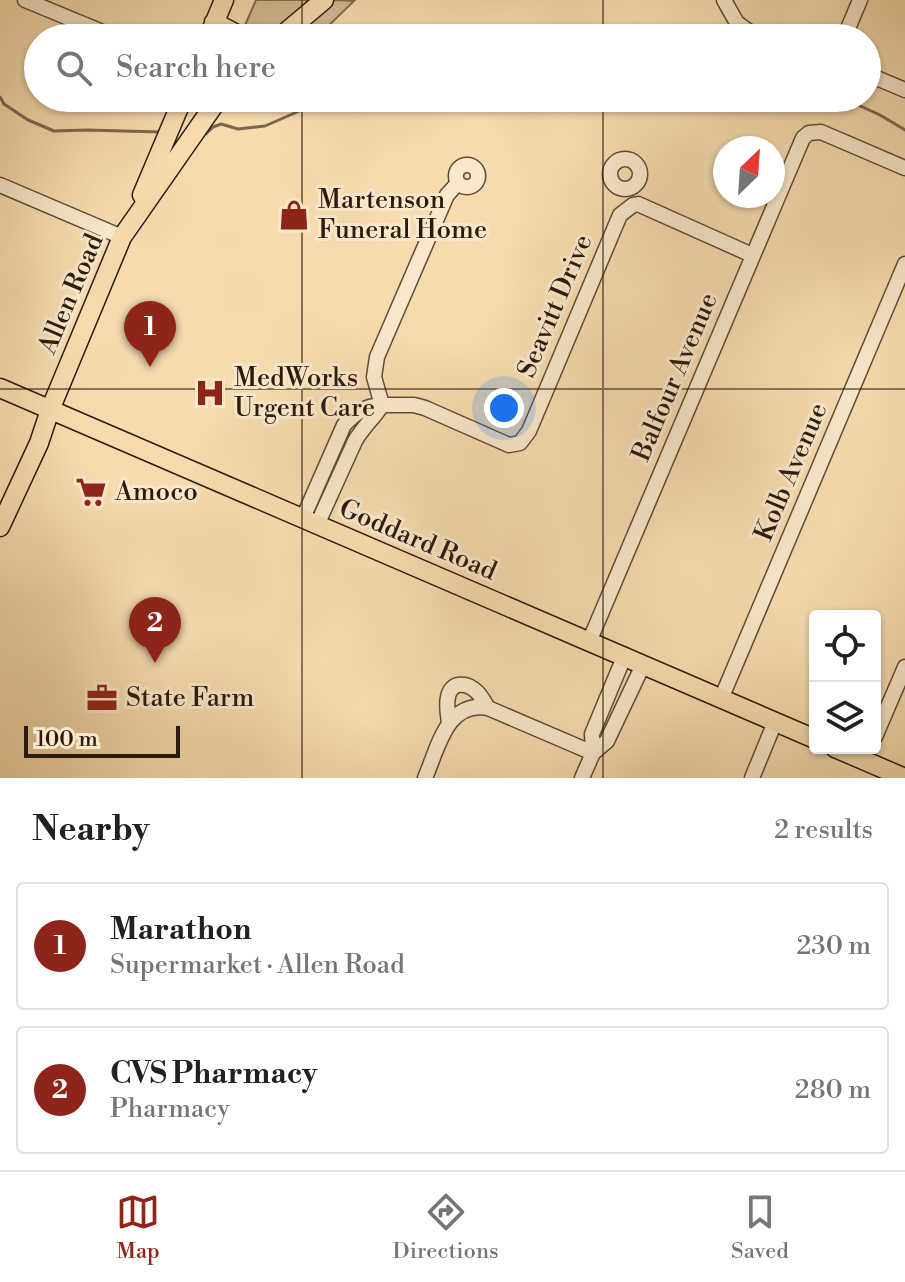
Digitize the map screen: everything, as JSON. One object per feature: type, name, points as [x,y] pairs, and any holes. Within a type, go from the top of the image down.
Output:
[{"type":"main road","points":[[214,24],[224,0]]},
{"type":"main road","points":[[296,24],[324,0]]},
{"type":"main road","points":[[122,237],[177,112]]},
{"type":"main road","name":"Allen Road","points":[[0,527],[39,443],[122,237],[209,112]]},
{"type":"main road","name":"Goddard Road","points":[[0,388],[809,736]]},
{"type":"main road","points":[[867,754],[905,778]]},
{"type":"street","points":[[25,0],[83,24]]},
{"type":"street","points":[[724,0],[738,24]]},
{"type":"street","points":[[850,24],[860,0]]},
{"type":"street","points":[[881,80],[905,90]]},
{"type":"street","name":"Balfour Avenue","points":[[589,642],[800,143],[809,133],[821,132],[905,168]]},
{"type":"street","points":[[310,522],[362,429],[382,405],[374,377],[377,357],[447,195],[458,183]]},
{"type":"street","points":[[0,185],[122,237]]},
{"type":"street","points":[[629,189],[633,205],[638,204],[752,255]]},
{"type":"street","name":"Seavitt Drive","points":[[382,405],[425,408],[504,443],[520,443],[529,431],[620,215],[633,205]]},
{"type":"street","name":"Kolb Avenue","points":[[721,699],[905,264]]},
{"type":"street","points":[[593,753],[592,734],[624,657]]},
{"type":"street","points":[[582,778],[593,753],[607,741],[643,665]]},
{"type":"street","points":[[881,723],[905,667]]},
{"type":"street","points":[[449,723],[448,695],[453,687],[462,684],[471,687],[488,708]]},
{"type":"street","points":[[425,778],[449,723],[459,712],[474,707],[488,708],[593,753]]},
{"type":"street","points":[[752,778],[775,722]]},
{"type":"shaded area","points":[[256,0],[315,0],[286,24],[246,24]]},
{"type":"shaded area","points":[[334,0],[354,1],[330,24],[306,24]]},
{"type":"waterway","points":[[0,97],[4,104],[28,120],[54,131],[161,132]]},
{"type":"waterway","points":[[201,133],[206,134],[221,124],[238,129],[265,126],[297,112]]},
{"type":"waterway","points":[[873,112],[905,130]]},
{"type":"place","name":"Martenson Funeral Home","points":[[294,215]]},
{"type":"place","name":"Marathon","points":[[150,367]]},
{"type":"place","name":"MedWorks Urgent Care","points":[[210,393]]},
{"type":"place","name":"Amoco","points":[[91,492]]},
{"type":"place","name":"CVS Pharmacy","points":[[155,663]]},
{"type":"place","name":"State Farm","points":[[102,698]]}]
